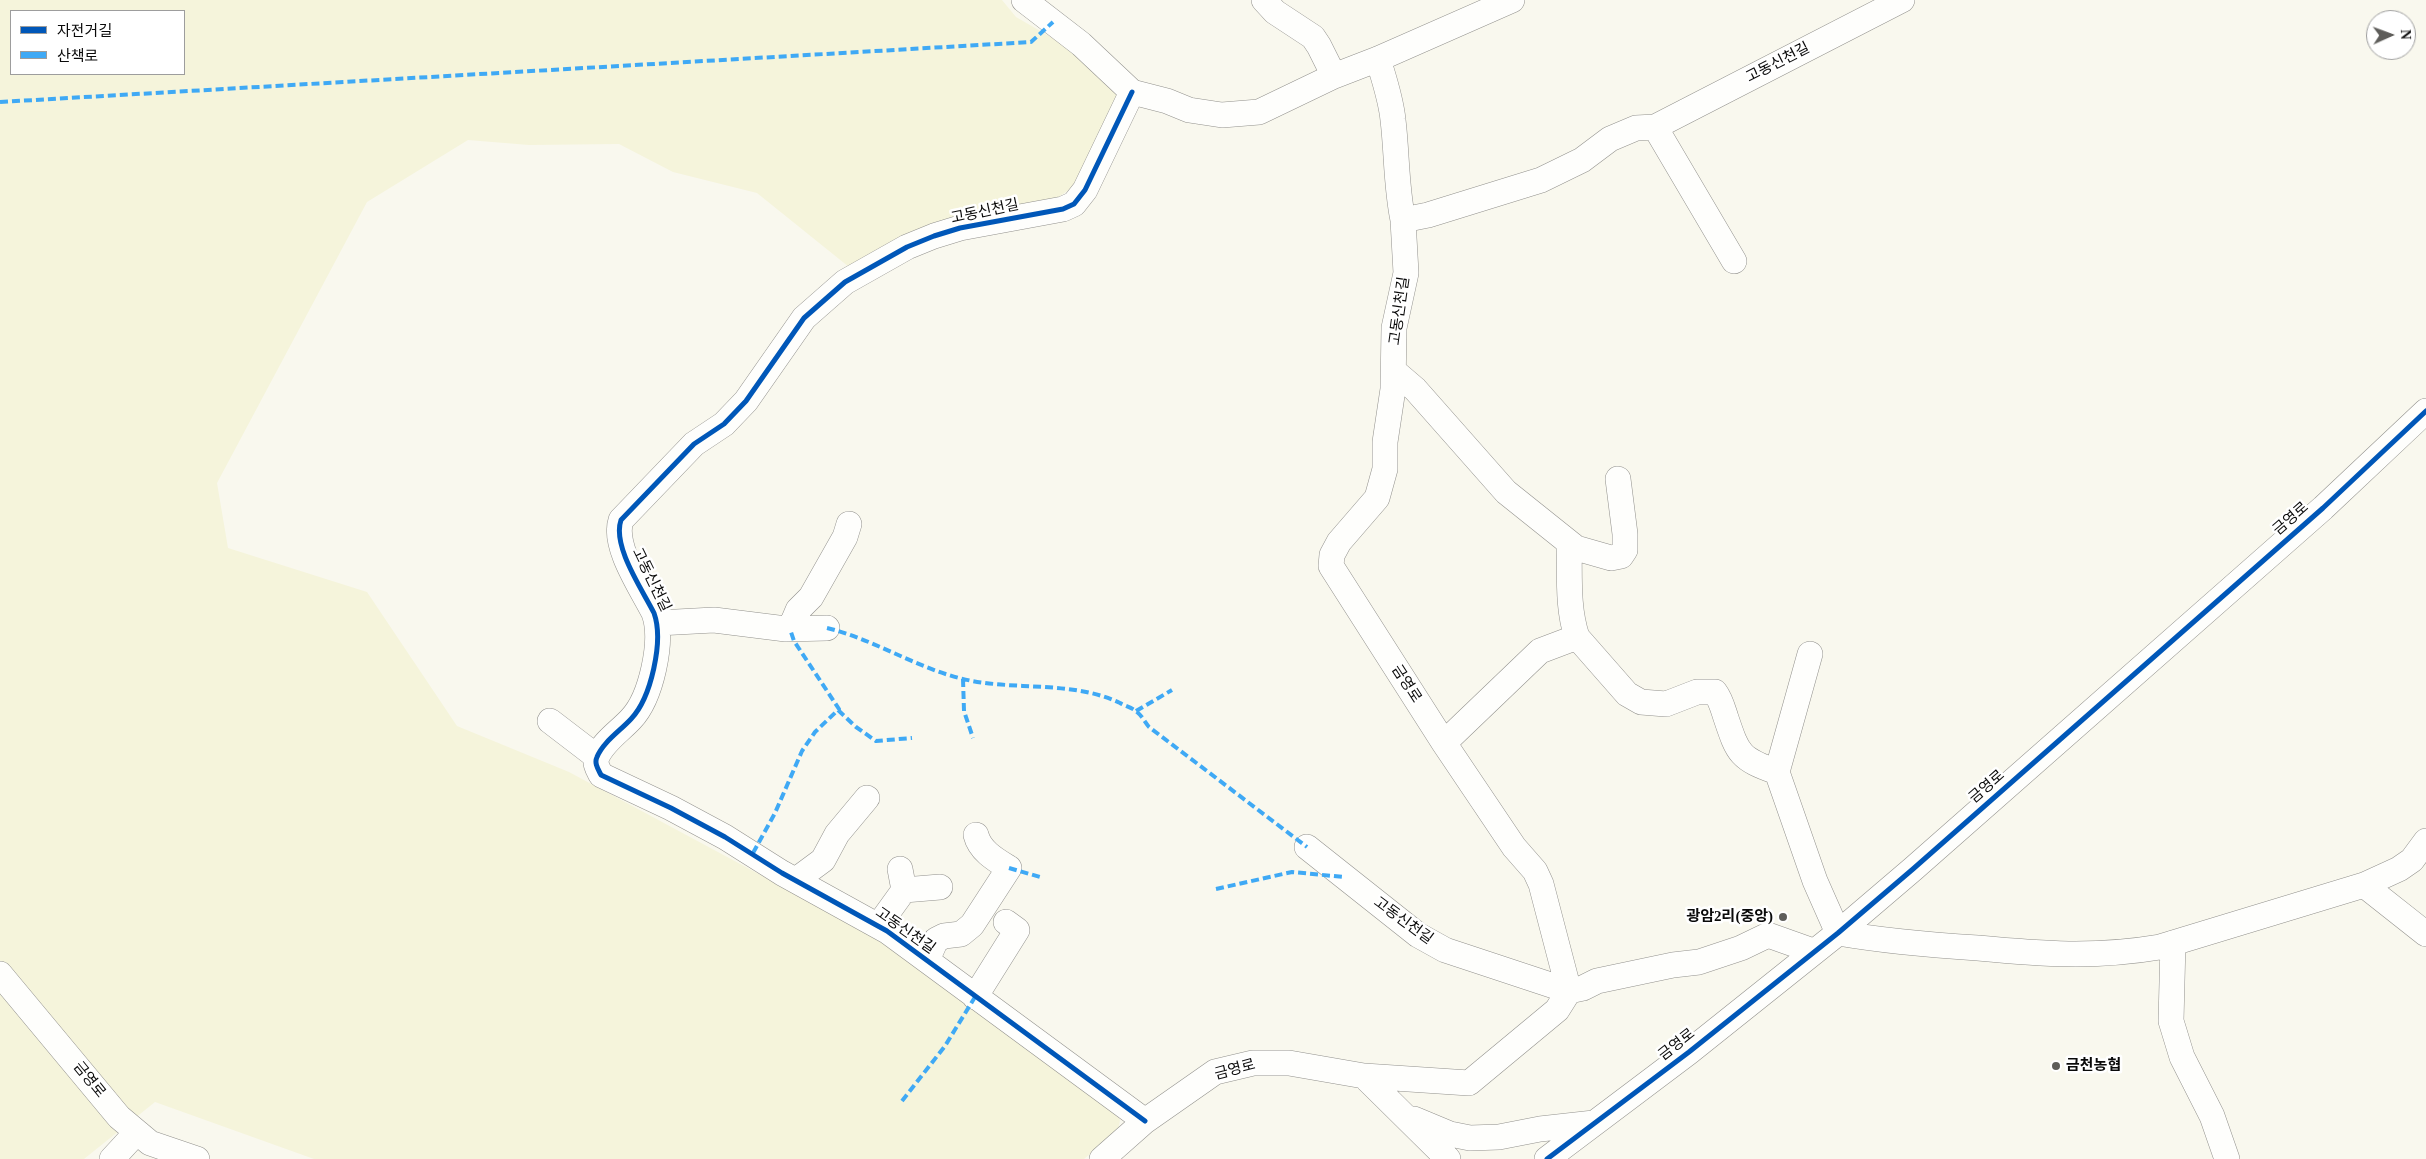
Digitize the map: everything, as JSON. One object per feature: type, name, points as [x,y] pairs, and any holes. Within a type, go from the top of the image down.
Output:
[{"type":"street","points":[[1024,0],[1081,44],[1132,92],[1204,113],[1222,114],[1260,112],[1334,76],[1378,60],[1512,0]]},
{"type":"street","points":[[1264,0],[1275,12],[1312,38],[1320,46],[1334,76]]},
{"type":"street","name":"고동신천길","points":[[1403,220],[1428,215],[1541,180],[1582,160],[1610,139],[1636,128],[1655,127],[1902,0]]},
{"type":"street","name":"고동신천길","points":[[1378,60],[1393,120],[1406,273],[1394,328],[1394,371]]},
{"type":"street","name":"고동신천길","points":[[1132,92],[1085,190],[1074,204],[1063,209],[960,228],[934,236],[899,251],[845,282],[804,318],[746,401],[724,424],[694,444],[621,520],[618,529],[620,546],[658,623],[650,685],[641,706],[597,757],[596,766],[601,775],[671,808],[732,841],[796,880],[878,926],[1145,1121]]},
{"type":"street","points":[[1655,127],[1734,261]]},
{"type":"street","points":[[1394,371],[1415,389],[1506,492],[1576,548],[1611,558],[1621,556],[1626,546],[1626,534],[1618,478]]},
{"type":"street","name":"금영로","points":[[1102,1159],[1145,1121],[1215,1072],[1253,1063],[1289,1063],[1364,1076],[1469,1084],[1556,1010],[1570,991],[1536,871],[1514,847],[1331,566],[1332,555],[1339,542],[1377,498],[1385,469],[1385,442],[1394,371]]},
{"type":"street","name":"금영로","points":[[1547,1159],[1689,1052],[1813,951],[1838,933],[2323,508],[2426,411]]},
{"type":"street","points":[[790,629],[798,610],[811,597],[840,546],[849,524]]},
{"type":"street","points":[[1569,544],[1570,593],[1573,625],[1577,637],[1627,694],[1641,702],[1666,704],[1697,692],[1716,692],[1740,754],[1755,764],[1777,772]]},
{"type":"street","name":"고동신천길","points":[[658,623],[714,620],[790,629],[827,628]]},
{"type":"street","points":[[1444,742],[1540,651],[1577,637]]},
{"type":"street","points":[[1810,654],[1777,772],[1815,881],[1838,933],[1886,941],[2063,955],[2127,952],[2173,942],[2364,885],[2399,870],[2412,860],[2426,841]]},
{"type":"street","points":[[550,721],[597,757]]},
{"type":"street","points":[[796,880],[823,860],[837,834],[867,798]]},
{"type":"street","points":[[927,960],[936,940],[944,936],[961,934],[972,925],[1008,868],[990,856],[977,841],[976,836]]},
{"type":"street","name":"고동신천길","points":[[1307,847],[1418,935],[1445,950],[1570,991]]},
{"type":"street","points":[[878,926],[902,880],[940,888]]},
{"type":"street","points":[[2364,885],[2426,934]]},
{"type":"street","points":[[975,997],[1017,930],[1006,922]]},
{"type":"street","points":[[1570,991],[1583,988],[1597,981],[1673,965],[1699,962],[1741,948],[1768,935],[1813,951]]},
{"type":"street","points":[[2173,942],[2171,1021],[2182,1057],[2212,1116],[2227,1159]]},
{"type":"street","name":"금영로","points":[[0,974],[119,1117],[136,1133],[150,1143],[197,1159]]},
{"type":"street","points":[[1364,1076],[1448,1159]]},
{"type":"street","points":[[1399,1111],[1450,1134],[1470,1138],[1499,1137],[1540,1129],[1594,1123]]},
{"type":"street","points":[[1399,1111],[1419,1145],[1422,1159]]},
{"type":"street","points":[[112,1159],[136,1133]]},
{"type":"green space","points":[[0,0],[1002,0],[1016,17],[1082,55],[1120,94],[1076,185],[1057,198],[849,267],[757,193],[673,172],[619,144],[529,145],[468,140],[367,202],[217,483],[228,548],[367,592],[457,726],[569,772],[878,938],[1113,1108],[1120,1120],[1118,1131],[1084,1159],[314,1159],[155,1102],[84,1159],[0,1159]]},
{"type":"marked path","points":[[0,102],[1031,42],[1053,22]]},
{"type":"marked path","points":[[827,628],[861,639],[925,667],[959,678],[979,682],[1081,691],[1120,703],[1135,711],[1149,727],[1307,847]]},
{"type":"marked path","points":[[753,853],[775,813],[802,751],[815,732],[839,709],[794,641],[790,629]]},
{"type":"marked path","points":[[963,679],[964,711],[973,738]]},
{"type":"marked path","points":[[1136,711],[1172,690]]},
{"type":"marked path","points":[[838,710],[856,727],[876,741],[912,738]]},
{"type":"marked path","points":[[1009,868],[1040,877]]},
{"type":"marked path","points":[[1216,889],[1292,872],[1344,877]]},
{"type":"marked path","points":[[902,1101],[945,1046],[975,997]]},
{"type":"cycle path","points":[[1132,92],[1085,190],[1074,204],[1063,209],[960,228],[934,236],[907,247],[845,282],[804,318],[746,401],[724,424],[694,444],[621,520],[619,530],[624,555],[654,613],[657,625],[656,653],[650,684],[638,710],[603,746],[596,762],[601,775],[671,808],[725,837],[782,873],[887,931],[1145,1121]]},
{"type":"cycle path","points":[[1547,1159],[1689,1052],[1838,933],[2323,508],[2426,411]]},
{"type":"place","name":"광암2리(중앙)","points":[[1783,917]]},
{"type":"place","name":"금천농협","points":[[2056,1066]]}]
